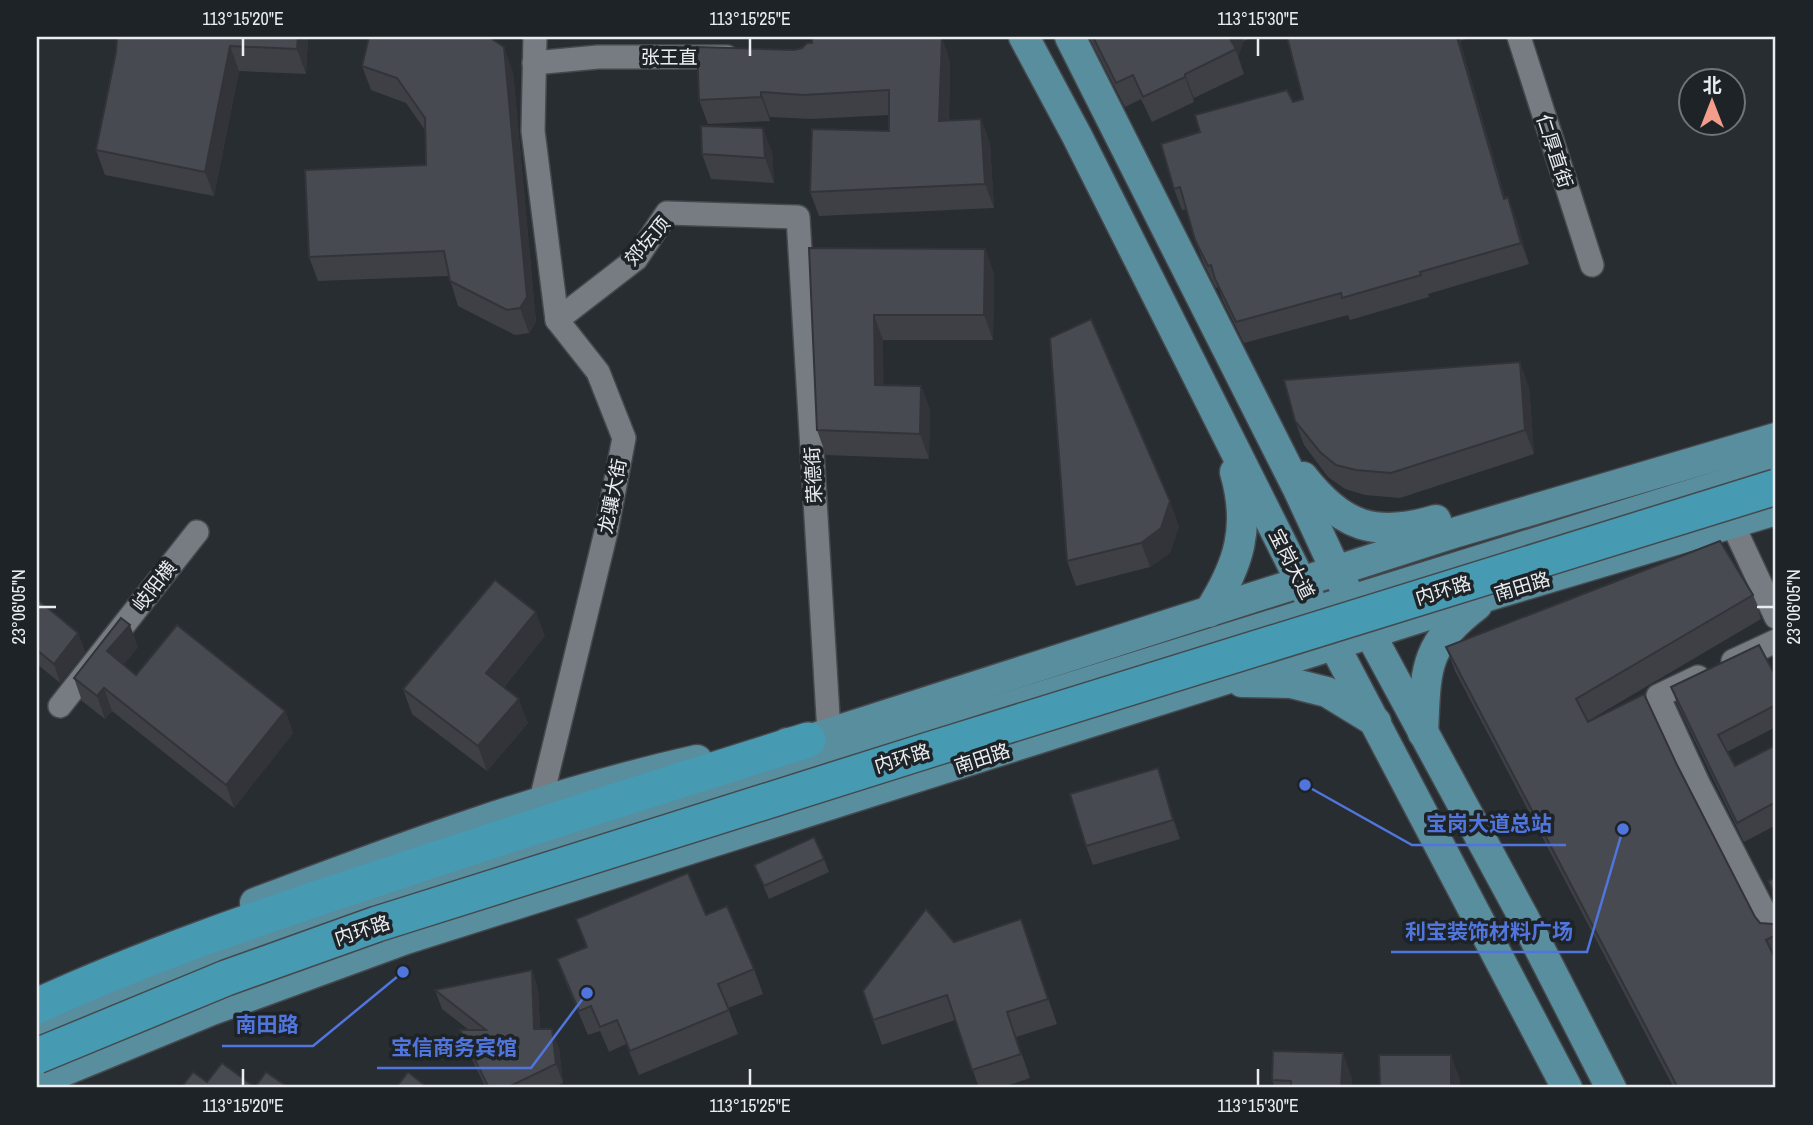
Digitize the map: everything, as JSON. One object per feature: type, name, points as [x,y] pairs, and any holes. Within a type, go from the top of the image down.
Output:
[{"type":"highway","name":"内环路","points":[[37,1034],[150,983],[265,939],[442,880],[1776,467]]},
{"type":"highway","name":"内环路","points":[[48,1075],[226,978],[377,924],[1776,487]]},
{"type":"highway","points":[[37,1006],[180,946],[480,844],[818,736]]},
{"type":"main road","name":"宝岗大道","points":[[1024,37],[1083,148],[1301,582],[1567,1088]]},
{"type":"main road","name":"宝岗大道","points":[[1070,37],[1271,435],[1336,571],[1525,920],[1611,1088]]},
{"type":"main road","points":[[1271,435],[1318,496],[1352,521],[1372,528],[1394,530],[1413,527],[1776,418]]},
{"type":"main road","points":[[1209,612],[1232,573],[1241,536],[1238,483],[1222,428]]},
{"type":"main road","points":[[37,992],[144,945],[325,876],[541,800],[698,759],[818,736],[1457,532],[1776,438]]},
{"type":"main road","name":"南田路","points":[[37,1034],[317,924],[1776,467]]},
{"type":"main road","points":[[1451,515],[1559,502]]},
{"type":"main road","points":[[1468,562],[1559,502]]},
{"type":"main road","name":"南田路","points":[[48,1075],[212,1010],[405,939],[1491,595],[1776,510]]},
{"type":"main road","points":[[1423,733],[1426,680],[1440,640],[1463,616],[1491,595]]},
{"type":"main road","points":[[1104,676],[1152,629]]},
{"type":"main road","points":[[1048,693],[1094,648]]},
{"type":"main road","points":[[1207,685],[1251,681],[1291,683],[1327,692],[1377,723]]},
{"type":"main road","points":[[888,714],[990,712]]},
{"type":"main road","points":[[818,736],[915,736]]},
{"type":"street","points":[[535,37],[533,131],[557,320]]},
{"type":"street","name":"仁厚直街","points":[[1519,37],[1592,265]]},
{"type":"street","name":"张王直","points":[[534,63],[598,57],[702,56],[753,59]]},
{"type":"street","name":"郊坛顶","points":[[557,320],[636,259],[667,213],[798,216]]},
{"type":"street","name":"荣德街","points":[[798,216],[818,736]]},
{"type":"street","name":"龙骧大街","points":[[541,800],[606,532],[624,438],[598,372],[557,320]]},
{"type":"street","points":[[1732,523],[1776,617]]},
{"type":"street","name":"岐阳横","points":[[60,706],[197,532]]},
{"type":"street","points":[[1776,641],[1657,696],[1776,935]]},
{"type":"street","points":[[317,924],[332,965]]},
{"type":"street","points":[[197,970],[212,1010]]},
{"type":"building","points":[[117,37],[298,37],[297,49],[230,46],[205,172],[96,150]]},
{"type":"building","points":[[369,37],[489,37],[504,47],[527,297],[520,308],[507,310],[450,281],[444,251],[309,257],[305,170],[426,165],[425,118],[397,78],[362,66]]},
{"type":"building","points":[[1093,37],[1229,37],[1236,49],[1143,97],[1133,75],[1116,83]]},
{"type":"building","points":[[1287,37],[1457,37],[1504,199],[1508,197],[1521,243],[1342,298],[1341,293],[1236,322],[1211,265],[1208,266],[1195,240],[1180,187],[1174,189],[1161,144],[1200,132],[1195,115],[1287,90],[1293,102],[1303,99]]},
{"type":"building","points":[[812,38],[942,38],[939,121],[981,119],[985,184],[810,192],[812,129],[889,131],[889,90],[803,95],[761,92],[761,97],[699,100],[697,47],[794,50],[812,43]]},
{"type":"building","points":[[701,126],[763,128],[765,158],[702,154]]},
{"type":"building","points":[[809,248],[985,249],[984,315],[874,315],[875,385],[921,386],[920,434],[817,430]]},
{"type":"building","points":[[1091,319],[1170,501],[1161,528],[1141,543],[1067,561],[1050,338]]},
{"type":"building","points":[[1520,362],[1525,430],[1391,473],[1336,465],[1320,452],[1295,421],[1284,380]]},
{"type":"building","points":[[1720,541],[1753,595],[1576,699],[1588,722],[1644,694],[1755,917],[1760,923],[1773,924],[1776,921],[1776,935],[1766,940],[1776,960],[1776,1088],[1678,1088],[1446,647]]},
{"type":"building","points":[[495,580],[536,612],[486,673],[519,699],[478,746],[403,689]]},
{"type":"building","points":[[37,599],[78,633],[54,664],[37,650]]},
{"type":"building","points":[[121,618],[130,625],[107,651],[136,675],[177,625],[285,711],[226,785],[104,688],[97,696],[74,678]]},
{"type":"building","points":[[1759,645],[1776,677],[1776,705],[1718,735],[1735,766],[1776,745],[1776,802],[1737,823],[1671,687]]},
{"type":"building","points":[[1158,768],[1173,820],[1086,846],[1070,794]]},
{"type":"building","points":[[814,837],[824,859],[764,886],[754,865]]},
{"type":"building","points":[[688,873],[706,915],[727,906],[754,969],[718,984],[729,1010],[630,1051],[617,1020],[600,1027],[591,1006],[579,1011],[557,959],[587,947],[576,919]]},
{"type":"building","points":[[1776,877],[1776,898],[1768,881]]},
{"type":"building","points":[[926,909],[954,942],[1021,919],[1048,999],[1007,1012],[1021,1054],[972,1070],[947,995],[873,1020],[863,991]]},
{"type":"building","points":[[532,970],[534,1029],[552,1029],[556,1064],[506,1088],[489,1088],[460,1030],[486,1030],[435,990]]},
{"type":"building","points":[[1273,1051],[1343,1053],[1341,1088],[1291,1088],[1291,1081],[1272,1080]]},
{"type":"building","points":[[1379,1055],[1451,1055],[1451,1088],[1380,1088]]},
{"type":"building","points":[[222,1063],[255,1087],[266,1072],[289,1088],[181,1088],[193,1072],[207,1082]]},
{"type":"building","points":[[408,1072],[428,1088],[396,1088]]},
{"type":"place","name":"宝岗大道总站","points":[[1305,785]]},
{"type":"place","name":"利宝装饰材料广场","points":[[1623,829]]},
{"type":"place","name":"南田路","points":[[403,972]]},
{"type":"place","name":"宝信商务宾馆","points":[[587,993]]}]
